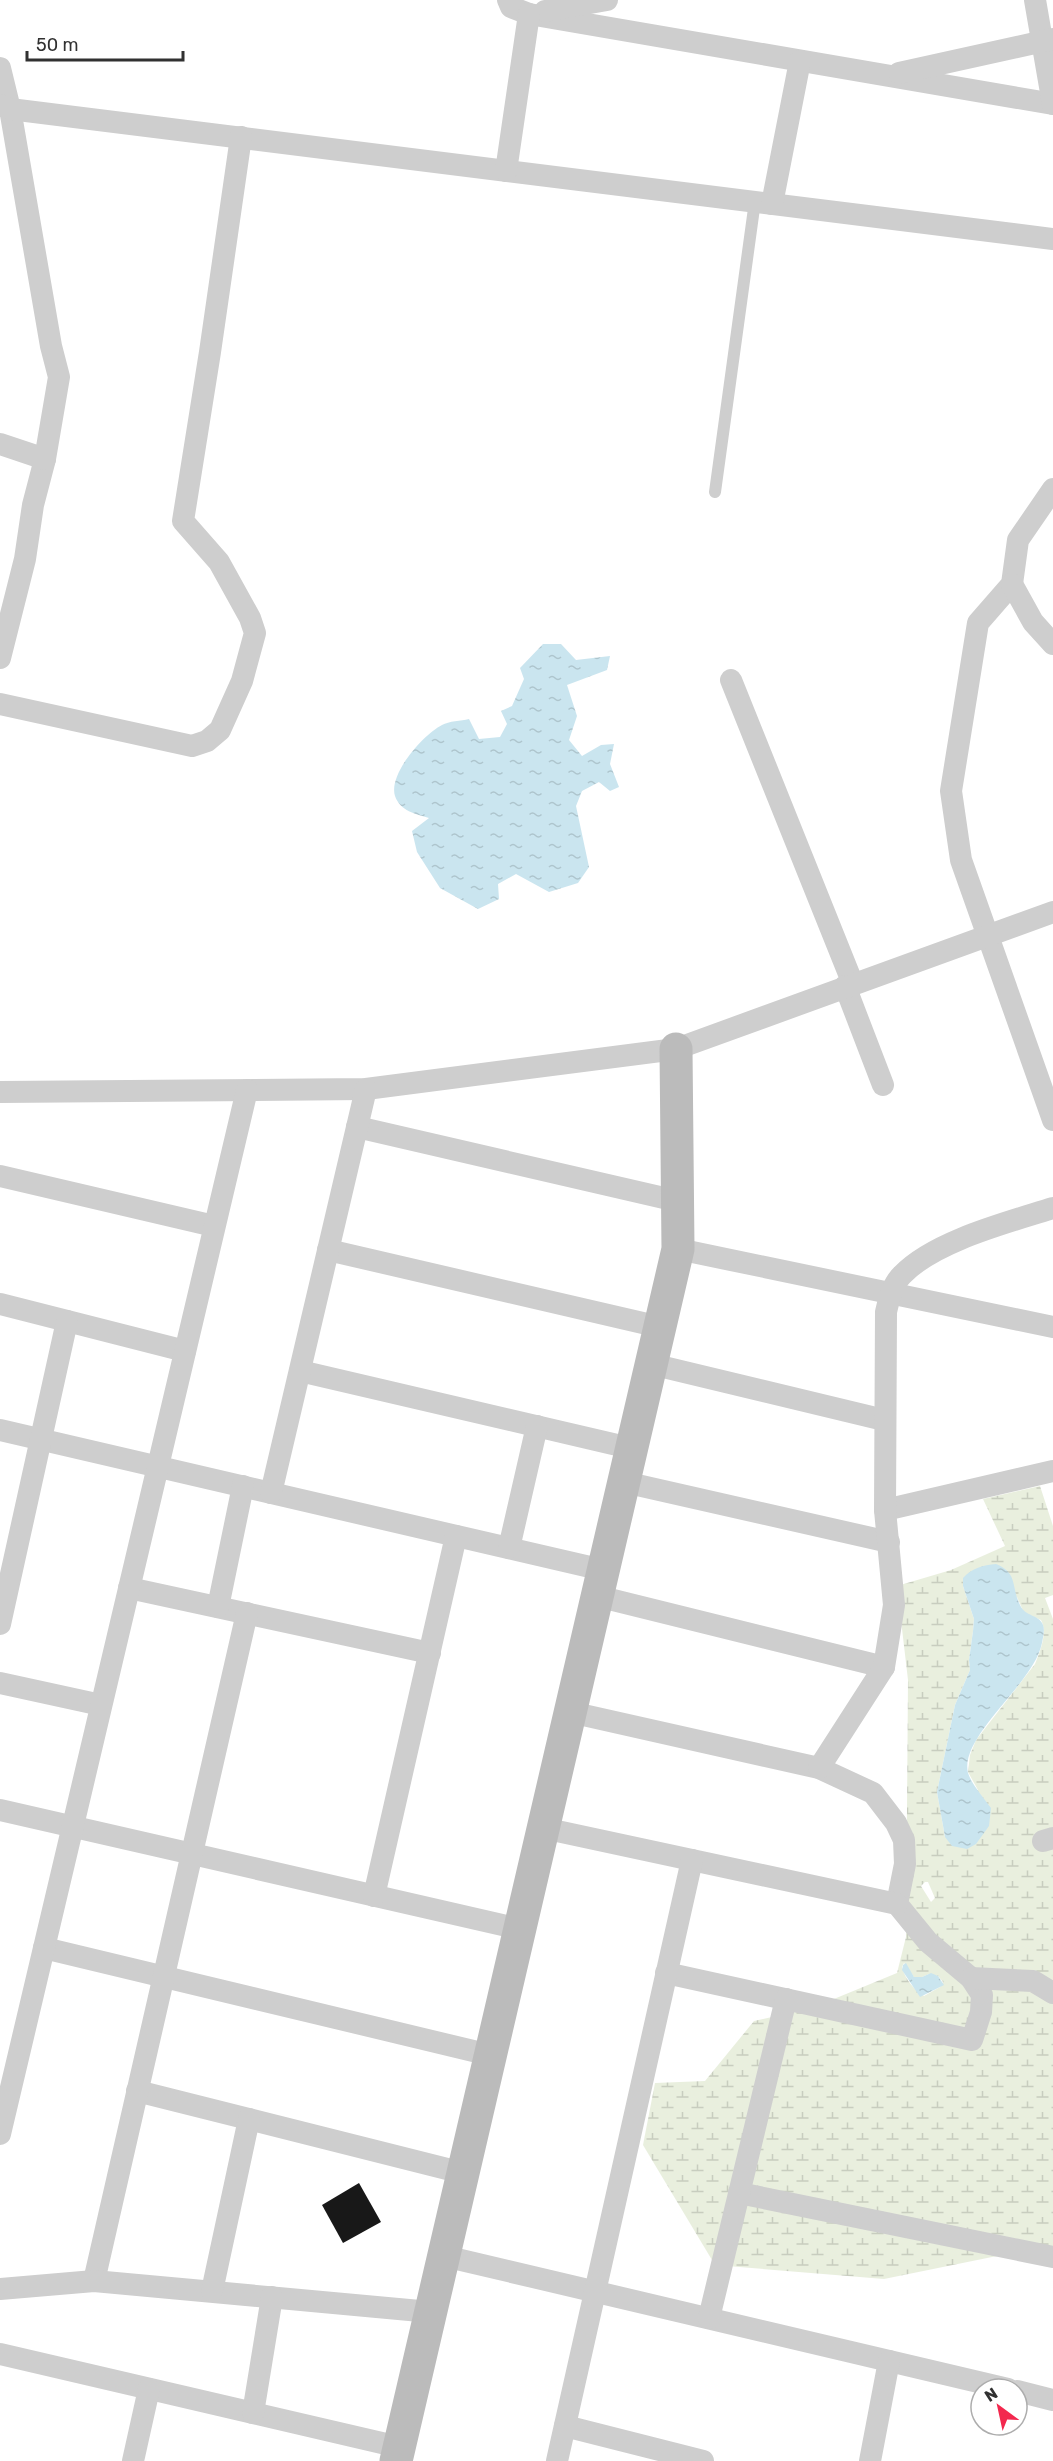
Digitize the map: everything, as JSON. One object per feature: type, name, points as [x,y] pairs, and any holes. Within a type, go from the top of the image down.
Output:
[{"type":"street","points":[[508,0],[511,7],[529,14],[1053,104],[1047,40],[1035,0]]},
{"type":"street","points":[[529,14],[607,0]]},
{"type":"street","points":[[506,171],[529,14]]},
{"type":"street","points":[[888,76],[1047,40]]},
{"type":"street","points":[[764,203],[800,61]]},
{"type":"street","points":[[0,68],[5,107],[59,377],[45,459],[33,505],[25,559],[0,658]]},
{"type":"street","points":[[5,107],[1053,239]]},
{"type":"street","points":[[0,705],[192,746],[207,741],[220,730],[242,681],[255,633],[250,618],[219,562],[183,521],[241,137]]},
{"type":"street","points":[[0,444],[45,459]]},
{"type":"street","points":[[1053,489],[1037,508],[1017,540],[1012,584],[1032,622],[1053,644]]},
{"type":"street","points":[[1012,584],[978,623],[951,791],[961,860],[986,936],[1045,1074],[1053,1120]]},
{"type":"street","points":[[731,680],[849,985],[883,1085]]},
{"type":"street","points":[[0,1092],[366,1089],[676,1049],[1053,912]]},
{"type":"street","points":[[0,2354],[253,2413],[398,2454],[678,1249],[676,1049]]},
{"type":"street","points":[[271,1493],[366,1089]]},
{"type":"street","points":[[0,2134],[7,2074],[44,1948],[246,1090]]},
{"type":"street","points":[[357,1128],[678,1201]]},
{"type":"street","points":[[0,1176],[214,1226]]},
{"type":"street","points":[[819,1768],[884,1667],[894,1605],[885,1510],[884,1420],[886,1312],[891,1292],[901,1275],[940,1250],[961,1240],[1053,1208]]},
{"type":"street","points":[[678,1249],[1053,1327]]},
{"type":"street","points":[[328,1250],[660,1327]]},
{"type":"street","points":[[0,1304],[185,1351]]},
{"type":"street","points":[[0,1624],[7,1561],[41,1439],[67,1321]]},
{"type":"street","points":[[651,1364],[884,1420]]},
{"type":"street","points":[[300,1371],[630,1448]]},
{"type":"street","points":[[509,1548],[537,1426]]},
{"type":"street","points":[[0,1430],[509,1548],[600,1583],[884,1667]]},
{"type":"street","points":[[885,1510],[1053,1471]]},
{"type":"street","points":[[624,1482],[889,1542]]},
{"type":"street","points":[[218,1607],[243,1486]]},
{"type":"street","points":[[374,1896],[456,1536]]},
{"type":"street","points":[[129,1588],[430,1653]]},
{"type":"street","points":[[94,2281],[247,1613]]},
{"type":"street","points":[[0,1683],[101,1705]]},
{"type":"street","points":[[570,1712],[819,1768],[873,1793],[897,1823],[904,1840],[905,1863],[897,1904]]},
{"type":"street","points":[[0,1810],[520,1929]]},
{"type":"street","points":[[543,1828],[897,1904],[928,1942],[971,1978],[982,1995],[981,2012],[972,2040],[666,1973]]},
{"type":"street","points":[[557,2461],[692,1860]]},
{"type":"street","points":[[44,1948],[490,2055]]},
{"type":"street","points":[[971,1978],[1033,1981],[1053,1993]]},
{"type":"street","points":[[709,2318],[786,1999]]},
{"type":"street","points":[[137,2091],[463,2173]]},
{"type":"street","points":[[212,2291],[249,2120]]},
{"type":"street","points":[[739,2193],[1053,2257]]},
{"type":"street","points":[[444,2256],[969,2380]]},
{"type":"street","points":[[0,2289],[94,2281],[431,2312]]},
{"type":"street","points":[[253,2413],[272,2296]]},
{"type":"street","points":[[870,2461],[889,2361]]},
{"type":"street","points":[[133,2461],[149,2388]]},
{"type":"street","points":[[1029,2394],[1053,2400]]},
{"type":"street","points":[[565,2426],[704,2461]]},
{"type":"lane","points":[[715,492],[764,203]]},
{"type":"green space","points":[[1040,1486],[1053,1526],[1053,1595],[1045,1598],[1053,1619],[1053,2248],[992,2257],[884,2279],[715,2265],[643,2145],[655,2083],[705,2081],[754,2021],[812,2008],[897,1973],[906,1937],[908,1680],[897,1586],[951,1570],[1005,1546],[983,1499]],"holes":[[[963,1586],[1017,1597],[1024,1613],[1041,1620],[1044,1631],[1035,1664],[976,1740],[970,1755],[968,1772],[978,1790],[945,1837],[937,1792],[955,1705],[970,1670],[974,1619]],[[928,1882],[935,1898],[931,1902],[921,1886]],[[904,1963],[914,1977],[929,1974],[938,1976],[943,1982],[940,1987],[924,1996],[910,1984],[902,1967]]]},
{"type":"water","points":[[543,644],[561,644],[576,660],[610,656],[607,670],[567,685],[577,716],[569,740],[582,756],[601,745],[614,744],[610,764],[619,787],[610,791],[599,782],[582,791],[576,806],[589,867],[578,883],[549,892],[516,874],[498,884],[499,899],[478,909],[440,888],[417,852],[412,831],[429,818],[409,811],[401,805],[395,796],[394,787],[402,766],[409,756],[426,737],[442,725],[469,719],[479,739],[500,737],[507,724],[501,711],[512,706],[524,679],[520,668]]},
{"type":"water","points":[[996,1564],[1011,1576],[1022,1609],[1041,1621],[1044,1634],[1036,1659],[985,1726],[968,1758],[970,1778],[991,1808],[989,1826],[976,1844],[967,1849],[952,1846],[945,1837],[937,1792],[955,1705],[970,1670],[974,1619],[963,1586],[963,1578],[978,1568]]},
{"type":"water","points":[[906,1963],[914,1977],[922,1977],[931,1973],[938,1976],[944,1985],[920,1997],[902,1970]]},
{"type":"building","points":[[359,2183],[381,2222],[343,2243],[322,2205]]}]
